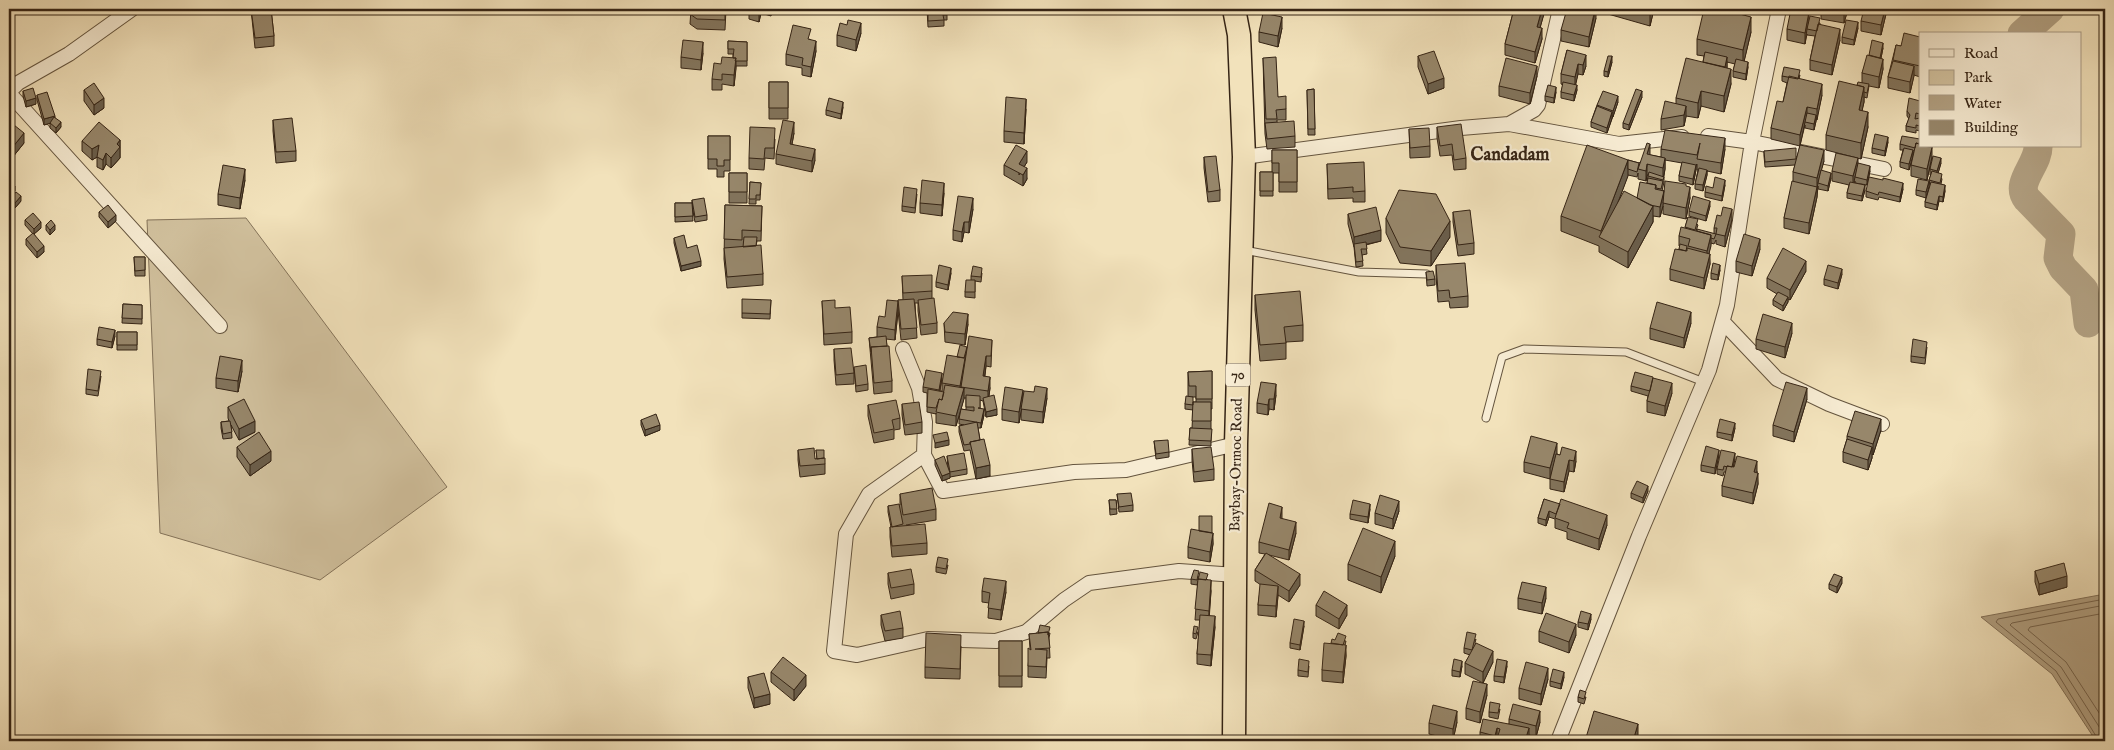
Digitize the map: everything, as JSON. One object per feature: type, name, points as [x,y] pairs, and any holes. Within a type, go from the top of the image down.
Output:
[{"type":"highway","name":"Baybay-Ormoc Road","points":[[1234,9],[1239,35],[1244,157],[1236,444],[1234,741]]},
{"type":"street","points":[[132,9],[69,54],[18,83],[9,92],[220,326]]},
{"type":"street","points":[[1509,124],[1534,110],[1538,105],[1560,9]]},
{"type":"street","points":[[1558,741],[1639,536],[1704,382],[1723,322],[1752,142],[1779,9]]},
{"type":"street","points":[[1244,157],[1461,128],[1509,124],[1620,144],[1695,136],[1752,142],[1884,170]]},
{"type":"street","points":[[1723,322],[1777,379],[1829,404],[1882,424]]},
{"type":"street","points":[[903,349],[919,388],[925,422],[924,456],[943,491],[1074,472],[1126,470],[1236,444]]},
{"type":"street","points":[[924,456],[869,494],[846,534],[834,651],[857,655],[928,639],[996,641],[1026,632],[1064,600],[1089,583],[1179,571],[1236,575]]},
{"type":"lane","points":[[1241,249],[1359,272],[1427,274]]},
{"type":"lane","points":[[1486,418],[1502,357],[1524,349],[1626,352],[1704,382]]},
{"type":"green space","points":[[246,218],[447,487],[320,580],[160,533],[147,220]]},
{"type":"water","points":[[2105,594],[2105,741],[2096,741],[2052,674],[1981,617]]},
{"type":"building","points":[[251,9],[271,9],[274,36],[255,38]]},
{"type":"building","points":[[691,9],[725,9],[725,20],[697,19],[690,14]]},
{"type":"building","points":[[928,9],[947,10],[947,15],[943,15],[944,20],[928,21]]},
{"type":"building","points":[[1514,9],[1542,9],[1537,27],[1542,28],[1535,52],[1505,44]]},
{"type":"building","points":[[1567,9],[1576,11],[1577,9],[1595,9],[1589,37],[1561,30]]},
{"type":"building","points":[[1704,9],[1737,9],[1736,13],[1751,17],[1743,50],[1697,39]]},
{"type":"building","points":[[1791,9],[1809,12],[1805,33],[1787,29]]},
{"type":"building","points":[[1821,9],[1845,9],[1844,12]]},
{"type":"building","points":[[1864,9],[1885,9],[1881,25],[1861,21]]},
{"type":"building","points":[[1263,13],[1282,17],[1278,36],[1259,32]]},
{"type":"building","points":[[1810,16],[1820,18],[1817,31],[1807,29]]},
{"type":"building","points":[[848,20],[861,23],[856,40],[837,35],[840,23],[847,25]]},
{"type":"building","points":[[1846,20],[1858,22],[1854,40],[1842,37]]},
{"type":"building","points":[[1818,24],[1840,29],[1832,65],[1810,60]]},
{"type":"building","points":[[793,25],[811,29],[808,39],[816,41],[811,67],[802,65],[803,58],[786,54]]},
{"type":"building","points":[[1904,33],[1919,37],[1919,66],[1893,60],[1896,45],[1901,46]]},
{"type":"building","points":[[683,40],[703,42],[701,60],[681,57]]},
{"type":"building","points":[[1872,40],[1883,43],[1880,58],[1869,55]]},
{"type":"building","points":[[728,41],[747,42],[747,61],[735,61],[736,58],[733,58],[734,49],[728,49]]},
{"type":"building","points":[[1567,50],[1586,55],[1583,65],[1578,64],[1575,77],[1561,74]]},
{"type":"building","points":[[1434,51],[1444,78],[1428,84],[1418,56]]},
{"type":"building","points":[[1705,52],[1727,57],[1725,67],[1703,62]]},
{"type":"building","points":[[1867,55],[1883,59],[1879,77],[1862,73]]},
{"type":"building","points":[[1608,56],[1612,56],[1608,72],[1604,71]]},
{"type":"building","points":[[722,57],[736,58],[734,75],[722,74],[722,80],[712,79],[714,63],[721,64]]},
{"type":"building","points":[[1276,57],[1278,97],[1286,96],[1286,109],[1276,110],[1277,119],[1266,119],[1263,58]]},
{"type":"building","points":[[1506,58],[1537,66],[1530,93],[1499,86]]},
{"type":"building","points":[[1686,58],[1731,69],[1724,96],[1701,91],[1698,103],[1676,98]]},
{"type":"building","points":[[1736,59],[1748,62],[1746,74],[1733,71]]},
{"type":"building","points":[[1893,61],[1914,66],[1910,82],[1888,77]]},
{"type":"building","points":[[1784,67],[1800,70],[1798,79],[1782,76]]},
{"type":"building","points":[[1789,76],[1822,84],[1817,109],[1807,107],[1800,135],[1771,128],[1777,101],[1783,102]]},
{"type":"building","points":[[1839,81],[1864,87],[1859,110],[1868,112],[1861,143],[1826,135]]},
{"type":"building","points":[[769,82],[788,82],[788,108],[769,108]]},
{"type":"building","points":[[1563,82],[1577,85],[1574,95],[1561,92]]},
{"type":"building","points":[[1858,82],[1869,84],[1867,93],[1864,92],[1864,87],[1857,85]]},
{"type":"building","points":[[94,83],[104,98],[94,105],[84,90]]},
{"type":"building","points":[[1548,85],[1556,87],[1554,98],[1545,96]]},
{"type":"building","points":[[33,88],[36,98],[26,101],[23,91]]},
{"type":"building","points":[[1314,89],[1315,129],[1308,129],[1307,90]]},
{"type":"building","points":[[1636,89],[1642,91],[1629,125],[1623,123]]},
{"type":"building","points":[[1603,91],[1618,96],[1613,111],[1597,105]]},
{"type":"building","points":[[47,92],[55,116],[44,119],[37,95]]},
{"type":"building","points":[[1006,97],[1026,99],[1024,133],[1004,131]]},
{"type":"building","points":[[829,98],[843,102],[841,114],[826,110]]},
{"type":"building","points":[[1909,98],[1919,101],[1919,114],[1916,113],[1915,119],[1919,118],[1919,126],[1916,125],[1916,128],[1906,126],[1910,115],[1907,111]]},
{"type":"building","points":[[1665,101],[1686,106],[1684,115],[1661,119]]},
{"type":"building","points":[[1597,106],[1612,112],[1607,128],[1591,122]]},
{"type":"building","points":[[1807,113],[1816,115],[1814,124],[1805,122]]},
{"type":"building","points":[[54,117],[61,122],[56,128],[50,123]]},
{"type":"building","points":[[292,118],[296,151],[276,152],[273,120]]},
{"type":"building","points":[[783,120],[794,122],[790,144],[815,149],[812,161],[776,154]]},
{"type":"building","points":[[9,121],[24,133],[12,148],[9,145]]},
{"type":"building","points":[[1294,121],[1295,136],[1267,139],[1265,123]]},
{"type":"building","points":[[99,122],[120,140],[117,144],[120,147],[111,158],[106,153],[103,160],[97,157],[99,145],[92,149],[82,141]]},
{"type":"building","points":[[1461,124],[1466,158],[1454,160],[1452,144],[1440,146],[1437,127]]},
{"type":"building","points":[[750,127],[775,128],[774,148],[765,148],[764,159],[749,158]]},
{"type":"building","points":[[1429,128],[1430,146],[1410,148],[1409,129]]},
{"type":"building","points":[[1665,130],[1725,138],[1721,163],[1697,159],[1700,143],[1697,155],[1661,149]]},
{"type":"building","points":[[1875,134],[1888,137],[1885,151],[1872,148]]},
{"type":"building","points":[[708,136],[730,136],[730,160],[724,160],[724,166],[717,166],[717,159],[708,159]]},
{"type":"building","points":[[1902,136],[1919,139],[1919,144],[1916,143],[1915,148],[1900,144]]},
{"type":"building","points":[[1647,143],[1650,144],[1647,154],[1665,158],[1663,168],[1647,164],[1646,171],[1638,169]]},
{"type":"building","points":[[1916,143],[1919,144],[1919,148],[1932,148],[1927,169],[1911,165]]},
{"type":"building","points":[[1016,145],[1027,151],[1019,164],[1027,168],[1023,175],[1004,165]]},
{"type":"building","points":[[1587,145],[1628,160],[1601,231],[1561,216]]},
{"type":"building","points":[[1800,145],[1824,150],[1817,178],[1793,172]]},
{"type":"building","points":[[1796,148],[1796,159],[1765,162],[1764,151]]},
{"type":"building","points":[[1904,148],[1913,150],[1909,164],[1900,162]]},
{"type":"building","points":[[1272,150],[1297,150],[1297,182],[1279,182],[1279,163],[1272,163]]},
{"type":"building","points":[[1836,153],[1858,158],[1853,176],[1832,171]]},
{"type":"building","points":[[1216,156],[1220,190],[1208,192],[1204,157]]},
{"type":"building","points":[[1933,156],[1941,158],[1937,171],[1930,169]]},
{"type":"building","points":[[1628,160],[1639,163],[1637,172],[1628,169]]},
{"type":"building","points":[[1364,162],[1365,191],[1353,192],[1353,187],[1328,189],[1327,164]]},
{"type":"building","points":[[1682,162],[1696,165],[1693,179],[1679,176]]},
{"type":"building","points":[[1858,163],[1870,166],[1867,180],[1855,177]]},
{"type":"building","points":[[223,165],[245,169],[240,198],[218,194]]},
{"type":"building","points":[[1699,168],[1707,170],[1703,185],[1695,184]]},
{"type":"building","points":[[1821,170],[1831,173],[1828,186],[1818,183]]},
{"type":"building","points":[[1932,171],[1942,174],[1940,183],[1929,180]]},
{"type":"building","points":[[1260,172],[1273,172],[1273,191],[1260,191]]},
{"type":"building","points":[[1649,172],[1664,177],[1663,180],[1648,176]]},
{"type":"building","points":[[729,173],[747,173],[747,192],[729,192]]},
{"type":"building","points":[[1715,177],[1725,180],[1722,196],[1705,192],[1706,186],[1713,188]]},
{"type":"building","points":[[1869,177],[1903,183],[1900,197],[1879,192],[1878,195],[1866,191]]},
{"type":"building","points":[[1648,178],[1663,181],[1661,189],[1656,188],[1656,185],[1647,183]]},
{"type":"building","points":[[1918,179],[1929,181],[1926,192],[1916,190]]},
{"type":"building","points":[[922,180],[944,183],[942,205],[920,203]]},
{"type":"building","points":[[9,181],[15,186],[9,193]]},
{"type":"building","points":[[1665,181],[1686,184],[1686,186],[1690,187],[1686,208],[1663,203]]},
{"type":"building","points":[[1792,181],[1817,187],[1809,223],[1784,218]]},
{"type":"building","points":[[750,182],[761,183],[760,195],[756,195],[756,199],[749,199]]},
{"type":"building","points":[[1640,182],[1656,185],[1655,189],[1664,191],[1660,207],[1650,205],[1637,198]]},
{"type":"building","points":[[1850,182],[1865,185],[1862,196],[1847,193]]},
{"type":"building","points":[[1931,182],[1945,185],[1943,197],[1939,196],[1937,205],[1925,202]]},
{"type":"building","points":[[904,187],[917,189],[915,208],[902,206]]},
{"type":"building","points":[[1399,190],[1436,194],[1450,221],[1431,251],[1400,247],[1386,218]]},
{"type":"building","points":[[1624,191],[1653,206],[1628,252],[1599,237]]},
{"type":"building","points":[[16,192],[21,196],[15,203],[10,199]]},
{"type":"building","points":[[958,196],[973,198],[969,222],[964,222],[962,232],[953,230]]},
{"type":"building","points":[[1693,196],[1710,201],[1706,216],[1689,211]]},
{"type":"building","points":[[704,198],[707,215],[695,217],[692,200]]},
{"type":"building","points":[[675,203],[692,203],[693,216],[675,217]]},
{"type":"building","points":[[108,205],[116,215],[108,222],[99,212]]},
{"type":"building","points":[[725,205],[762,206],[761,231],[742,230],[742,240],[724,239]]},
{"type":"building","points":[[1376,207],[1381,230],[1354,237],[1348,214]]},
{"type":"building","points":[[1723,207],[1732,209],[1725,236],[1716,234],[1717,228],[1714,228],[1717,215],[1721,216]]},
{"type":"building","points":[[1470,210],[1474,243],[1458,245],[1453,212]]},
{"type":"building","points":[[33,213],[41,222],[34,229],[25,220]]},
{"type":"building","points":[[1688,217],[1698,219],[1695,230],[1685,227]]},
{"type":"building","points":[[51,220],[55,225],[50,230],[46,225]]},
{"type":"building","points":[[1681,227],[1711,235],[1707,251],[1688,246],[1690,239],[1679,236]]},
{"type":"building","points":[[1697,229],[1716,234],[1714,239],[1711,238],[1711,235],[1697,231]]},
{"type":"building","points":[[33,233],[44,246],[37,252],[26,239]]},
{"type":"building","points":[[1744,234],[1760,239],[1752,266],[1736,261]]},
{"type":"building","points":[[684,235],[687,248],[697,245],[701,261],[681,266],[674,238]]},
{"type":"building","points":[[744,237],[757,237],[756,246],[743,247]]},
{"type":"building","points":[[1366,242],[1367,249],[1361,249],[1363,261],[1356,262],[1354,244]]},
{"type":"building","points":[[1680,244],[1687,246],[1686,251],[1679,249]]},
{"type":"building","points":[[761,245],[763,274],[727,277],[724,248]]},
{"type":"building","points":[[1687,248],[1710,254],[1704,278],[1670,269],[1675,249],[1687,251]]},
{"type":"building","points":[[1783,248],[1806,261],[1790,290],[1767,278]]},
{"type":"building","points":[[134,257],[145,257],[145,270],[135,271]]},
{"type":"building","points":[[1465,263],[1468,296],[1450,298],[1449,290],[1438,291],[1436,265]]},
{"type":"building","points":[[1713,263],[1720,265],[1718,275],[1711,273]]},
{"type":"building","points":[[939,265],[951,268],[948,285],[936,282]]},
{"type":"building","points":[[1828,265],[1842,269],[1838,283],[1824,279]]},
{"type":"building","points":[[973,266],[982,268],[981,277],[971,276]]},
{"type":"building","points":[[1433,271],[1435,279],[1427,280],[1426,272]]},
{"type":"building","points":[[932,275],[932,291],[903,293],[902,276]]},
{"type":"building","points":[[966,280],[975,280],[975,292],[965,292]]},
{"type":"building","points":[[1300,291],[1303,325],[1284,327],[1286,343],[1260,345],[1255,295]]},
{"type":"building","points":[[1778,292],[1788,297],[1783,306],[1773,300]]},
{"type":"building","points":[[934,298],[937,323],[921,325],[918,300]]},
{"type":"building","points":[[742,299],[771,300],[770,314],[742,313]]},
{"type":"building","points":[[914,299],[917,328],[901,329],[898,300]]},
{"type":"building","points":[[835,300],[835,308],[850,307],[852,332],[824,334],[822,301]]},
{"type":"building","points":[[887,300],[898,301],[895,330],[877,327],[879,316],[885,317]]},
{"type":"building","points":[[1657,302],[1691,312],[1684,338],[1650,328]]},
{"type":"building","points":[[123,304],[142,305],[142,319],[122,318]]},
{"type":"building","points":[[953,312],[968,314],[965,334],[945,332],[944,323]]},
{"type":"building","points":[[1763,314],[1792,323],[1785,347],[1756,339]]},
{"type":"building","points":[[99,327],[115,330],[112,342],[97,339]]},
{"type":"building","points":[[117,332],[137,332],[137,345],[117,345]]},
{"type":"building","points":[[886,336],[887,346],[871,347],[871,352],[869,338]]},
{"type":"building","points":[[969,336],[992,340],[991,356],[986,356],[983,376],[990,377],[988,391],[961,387]]},
{"type":"building","points":[[1913,339],[1927,342],[1925,358],[1911,356]]},
{"type":"building","points":[[960,345],[967,347],[964,358],[957,357]]},
{"type":"building","points":[[889,346],[892,381],[874,383],[871,347]]},
{"type":"building","points":[[851,348],[854,373],[836,375],[834,349]]},
{"type":"building","points":[[947,355],[965,358],[960,386],[942,383]]},
{"type":"building","points":[[220,356],[242,360],[238,381],[216,378]]},
{"type":"building","points":[[866,365],[868,384],[856,386],[854,367]]},
{"type":"building","points":[[88,369],[101,371],[98,391],[86,389]]},
{"type":"building","points":[[926,370],[942,373],[939,390],[923,387]]},
{"type":"building","points":[[1212,371],[1212,399],[1196,399],[1196,386],[1189,386],[1188,372]]},
{"type":"building","points":[[1635,372],[1653,377],[1650,391],[1631,386]]},
{"type":"building","points":[[1653,378],[1672,383],[1665,406],[1647,401]]},
{"type":"building","points":[[1261,382],[1276,384],[1274,399],[1269,399],[1268,405],[1257,403]]},
{"type":"building","points":[[1786,382],[1807,388],[1794,432],[1773,425]]},
{"type":"building","points":[[945,385],[964,388],[956,416],[936,412],[939,399],[942,400]]},
{"type":"building","points":[[1035,386],[1047,388],[1043,412],[1021,409],[1024,391],[1034,392]]},
{"type":"building","points":[[1005,387],[1023,390],[1019,412],[1002,409]]},
{"type":"building","points":[[928,389],[944,392],[942,400],[939,399],[936,408],[927,407]]},
{"type":"building","points":[[966,395],[980,396],[980,408],[978,408],[984,409],[981,423],[959,419],[961,409],[974,411],[974,407],[966,407]]},
{"type":"building","points":[[994,395],[997,409],[986,412],[983,398]]},
{"type":"building","points":[[1186,396],[1193,397],[1193,405],[1185,404]]},
{"type":"building","points":[[244,399],[255,421],[239,429],[228,407]]},
{"type":"building","points":[[896,400],[900,418],[892,420],[894,429],[874,433],[868,405]]},
{"type":"building","points":[[919,402],[922,422],[905,425],[902,404]]},
{"type":"building","points":[[1193,402],[1211,402],[1211,421],[1192,421]]},
{"type":"building","points":[[1855,411],[1881,419],[1873,444],[1847,436]]},
{"type":"building","points":[[656,414],[660,425],[645,430],[641,420]]},
{"type":"building","points":[[1720,419],[1735,423],[1732,435],[1717,432]]},
{"type":"building","points":[[230,421],[232,432],[223,434],[221,422]]},
{"type":"building","points":[[977,422],[980,440],[964,445],[959,426]]},
{"type":"building","points":[[1190,428],[1212,429],[1211,441],[1189,440]]},
{"type":"building","points":[[259,432],[271,451],[250,465],[237,447]]},
{"type":"building","points":[[947,432],[949,440],[935,443],[933,435]]},
{"type":"building","points":[[1531,436],[1557,443],[1550,468],[1524,462]]},
{"type":"building","points":[[984,439],[990,465],[976,468],[970,442]]},
{"type":"building","points":[[1847,439],[1872,447],[1868,460],[1843,452]]},
{"type":"building","points":[[1168,440],[1169,452],[1156,454],[1154,441]]},
{"type":"building","points":[[1706,446],[1719,450],[1715,468],[1701,465]]},
{"type":"building","points":[[1211,447],[1214,469],[1194,472],[1192,449]]},
{"type":"building","points":[[1562,447],[1576,451],[1574,461],[1569,460],[1564,482],[1550,479],[1556,454],[1560,455]]},
{"type":"building","points":[[814,448],[815,459],[825,458],[825,464],[800,466],[798,450]]},
{"type":"building","points":[[816,450],[824,450],[824,458],[817,459]]},
{"type":"building","points":[[1721,450],[1735,453],[1732,467],[1724,466],[1723,470],[1717,469]]},
{"type":"building","points":[[964,453],[967,469],[950,472],[947,456]]},
{"type":"building","points":[[944,456],[950,473],[942,476],[935,460]]},
{"type":"building","points":[[1737,456],[1757,461],[1754,472],[1758,473],[1753,493],[1722,486],[1727,466],[1734,467]]},
{"type":"building","points":[[1637,481],[1648,486],[1643,498],[1631,493]]},
{"type":"building","points":[[932,488],[936,509],[903,515],[900,494]]},
{"type":"building","points":[[1131,493],[1133,505],[1119,507],[1117,494]]},
{"type":"building","points":[[1380,495],[1399,501],[1393,519],[1375,513]]},
{"type":"building","points":[[1544,499],[1560,504],[1556,514],[1549,511],[1546,520],[1538,518]]},
{"type":"building","points":[[1561,499],[1607,515],[1599,539],[1567,528],[1569,523],[1555,518]]},
{"type":"building","points":[[1109,500],[1116,500],[1117,509],[1110,509]]},
{"type":"building","points":[[1353,500],[1370,504],[1368,517],[1350,514]]},
{"type":"building","points":[[1269,503],[1282,507],[1280,518],[1296,522],[1289,550],[1259,542]]},
{"type":"building","points":[[899,504],[903,524],[892,527],[888,506]]},
{"type":"building","points":[[1199,516],[1212,516],[1212,533],[1199,531]]},
{"type":"building","points":[[925,524],[927,543],[892,546],[890,527]]},
{"type":"building","points":[[1363,528],[1395,541],[1381,577],[1348,564]]},
{"type":"building","points":[[1191,529],[1213,533],[1210,552],[1188,547]]},
{"type":"building","points":[[1266,553],[1300,574],[1289,591],[1255,570]]},
{"type":"building","points":[[938,557],[948,559],[946,569],[936,567]]},
{"type":"building","points":[[2064,563],[2067,576],[2039,584],[2035,571]]},
{"type":"building","points":[[911,569],[914,584],[891,588],[888,573]]},
{"type":"building","points":[[1194,570],[1199,571],[1197,580],[1191,579]]},
{"type":"building","points":[[1200,572],[1208,574],[1206,580],[1198,579]]},
{"type":"building","points":[[1834,574],[1842,577],[1837,587],[1829,584]]},
{"type":"building","points":[[984,578],[1006,581],[1001,610],[988,608],[990,593],[982,591]]},
{"type":"building","points":[[1198,579],[1211,580],[1209,611],[1195,609]]},
{"type":"building","points":[[1522,582],[1546,587],[1542,603],[1518,598]]},
{"type":"building","points":[[1260,584],[1278,586],[1276,606],[1258,605]]},
{"type":"building","points":[[1324,591],[1347,605],[1339,619],[1316,605]]},
{"type":"building","points":[[900,611],[903,628],[885,631],[881,615]]},
{"type":"building","points":[[1581,611],[1591,614],[1588,624],[1578,622]]},
{"type":"building","points":[[1546,613],[1576,624],[1569,642],[1539,631]]},
{"type":"building","points":[[1200,615],[1215,616],[1211,655],[1197,654]]},
{"type":"building","points":[[1294,619],[1304,621],[1300,645],[1290,643]]},
{"type":"building","points":[[1040,625],[1050,627],[1048,635],[1048,632],[1038,633]]},
{"type":"building","points":[[1194,626],[1198,627],[1196,634],[1193,633]]},
{"type":"building","points":[[1048,632],[1050,648],[1035,649],[1047,650],[1046,667],[1028,666],[1028,648],[1031,650],[1029,634]]},
{"type":"building","points":[[1467,632],[1476,634],[1472,650],[1464,648]]},
{"type":"building","points":[[926,633],[961,635],[960,669],[925,667]]},
{"type":"building","points":[[1338,633],[1346,636],[1343,645],[1331,643],[1332,639],[1335,640]]},
{"type":"building","points":[[999,641],[1022,641],[1022,676],[999,676]]},
{"type":"building","points":[[1324,643],[1346,645],[1343,672],[1322,670]]},
{"type":"building","points":[[1476,643],[1493,651],[1483,672],[1465,663]]},
{"type":"building","points":[[783,657],[806,675],[794,690],[771,672]]},
{"type":"building","points":[[1299,659],[1309,661],[1308,672],[1298,670]]},
{"type":"building","points":[[1454,659],[1462,661],[1460,672],[1452,670]]},
{"type":"building","points":[[1497,659],[1507,661],[1504,677],[1494,676]]},
{"type":"building","points":[[1526,662],[1548,668],[1541,694],[1519,688]]},
{"type":"building","points":[[1553,669],[1564,672],[1561,684],[1550,681]]},
{"type":"building","points":[[764,673],[770,694],[754,698],[748,677]]},
{"type":"building","points":[[1473,681],[1487,684],[1480,712],[1466,708]]},
{"type":"building","points":[[1580,690],[1586,692],[1584,699],[1578,697]]},
{"type":"building","points":[[1490,702],[1500,704],[1498,713],[1489,712]]},
{"type":"building","points":[[1513,704],[1540,711],[1536,726],[1509,719]]},
{"type":"building","points":[[1433,705],[1457,711],[1453,729],[1429,723]]},
{"type":"building","points":[[1594,711],[1638,724],[1633,741],[1585,741]]},
{"type":"building","points":[[1483,719],[1529,728],[1525,741],[1497,739],[1500,729],[1497,728],[1495,736],[1480,732]]},
{"type":"building","points":[[1460,738],[1477,740],[1477,741],[1459,741]]},
{"type":"waterway","points":[[2024,32],[2050,9]]},
{"type":"waterway","points":[[2038,148],[2035,160],[2023,186],[2024,193],[2027,199],[2061,234],[2058,258],[2063,268],[2084,290],[2088,323]]},
{"type":"district","name":"Candadam","points":[[1510,155]]}]
